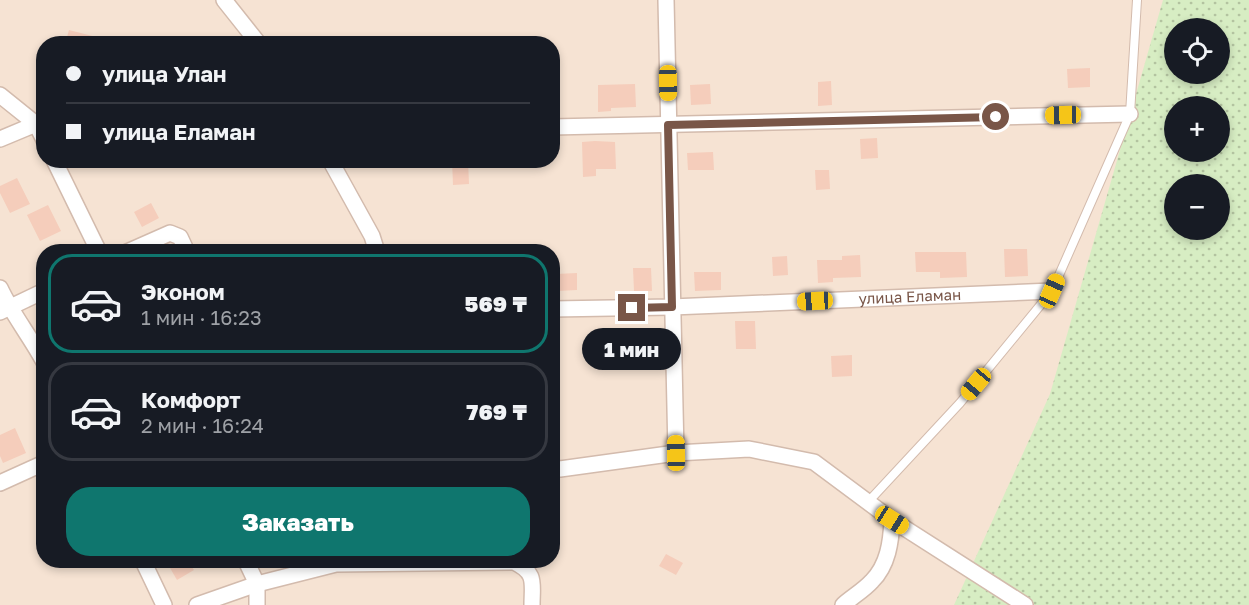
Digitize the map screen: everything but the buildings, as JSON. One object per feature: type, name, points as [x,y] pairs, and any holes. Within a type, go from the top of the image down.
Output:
[{"type":"street","points":[[224,0],[253,36]]},
{"type":"street","points":[[666,0],[676,453]]},
{"type":"street","points":[[0,95],[36,124],[0,140]]},
{"type":"street","points":[[560,127],[1130,114]]},
{"type":"street","points":[[58,168],[95,244]]},
{"type":"street","points":[[334,168],[374,244]]},
{"type":"street","points":[[146,244],[170,233],[180,237],[183,244]]},
{"type":"street","points":[[0,288],[5,310],[36,347]]},
{"type":"street","name":"улица Еламан","points":[[560,309],[672,307],[1052,291]]},
{"type":"street","points":[[5,310],[36,295]]},
{"type":"street","points":[[560,469],[676,453],[749,449],[814,462],[892,520],[1025,605]]},
{"type":"street","points":[[0,483],[36,467]]},
{"type":"street","points":[[843,605],[873,581],[883,566],[890,546],[892,520]]},
{"type":"street","points":[[146,568],[164,605]]},
{"type":"street","points":[[249,568],[257,584],[257,605]]},
{"type":"street","points":[[197,605],[257,584],[316,568]]},
{"type":"street","points":[[526,568],[532,577],[532,605]]},
{"type":"lane","points":[[868,502],[960,402],[1052,291],[1130,114],[1137,0]]},
{"type":"shaded area","points":[[0,0],[1249,0],[1249,605],[0,605]]},
{"type":"green space","points":[[1163,0],[1249,0],[1249,605],[954,605],[1050,394]]},
{"type":"route","points":[[632,308],[672,307],[668,125],[996,117]]}]
